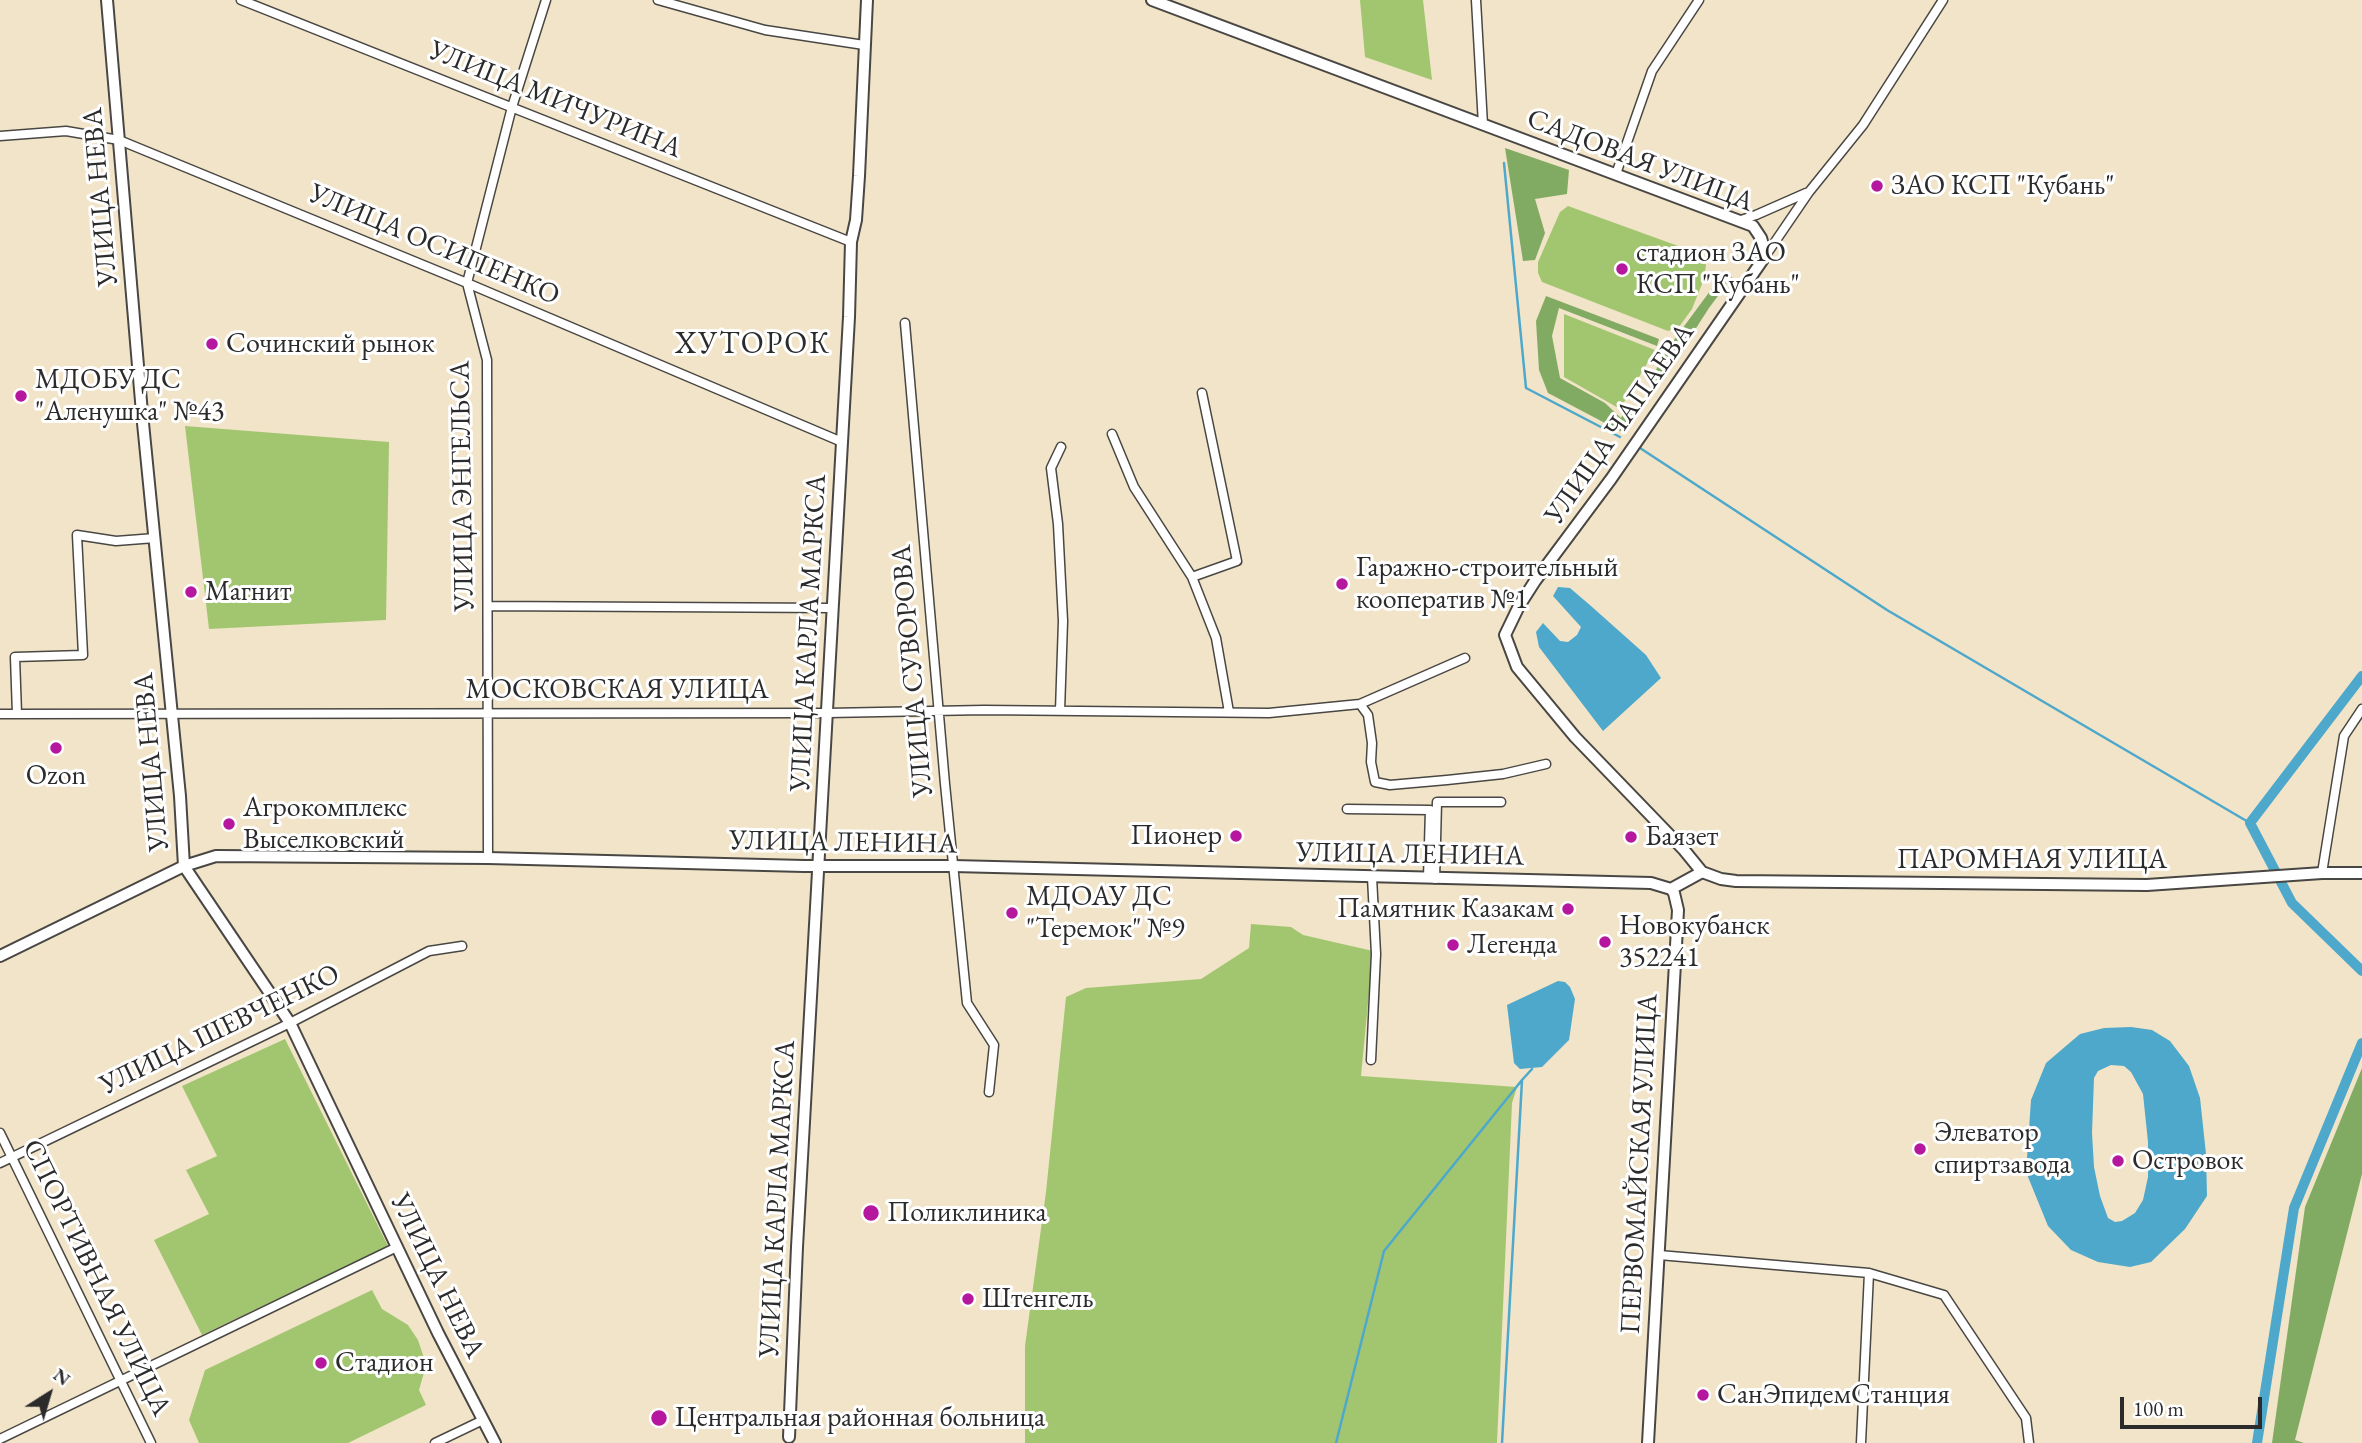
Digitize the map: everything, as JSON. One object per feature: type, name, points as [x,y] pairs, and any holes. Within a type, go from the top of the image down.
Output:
[{"type":"main road","name":"УЛИЦА НЕВА","points":[[107,0],[180,796],[184,866],[290,1023],[438,1333],[495,1443]]},
{"type":"main road","name":"УЛИЦА КАРЛА МАРКСА","points":[[789,1437],[851,242],[856,220],[867,0]]},
{"type":"main road","name":"САДОВАЯ УЛИЦА","points":[[1152,0],[1753,226],[1761,238],[1766,255]]},
{"type":"main road","name":"УЛИЦА ЧАПАЕВА","points":[[1702,872],[1685,850],[1575,737],[1517,667],[1505,635],[1535,581],[1611,479],[1766,255]]},
{"type":"main road","name":"УЛИЦА ЛЕНИНА","points":[[0,956],[184,866],[216,856],[953,866],[1651,883],[1671,889]]},
{"type":"main road","name":"ПАРОМНАЯ УЛИЦА","points":[[1702,872],[1736,881],[2147,885],[2322,873],[2362,873]]},
{"type":"main road","points":[[1671,889],[1702,872]]},
{"type":"main road","name":"ПЕРВОМАЙСКАЯ УЛИЦА","points":[[1648,1443],[1678,910],[1671,889]]},
{"type":"street","name":"УЛИЦА МИЧУРИНА","points":[[241,0],[851,242]]},
{"type":"street","name":"УЛИЦА ЭНГЕЛЬСА","points":[[488,858],[487,360],[467,283],[512,107],[546,0]]},
{"type":"street","points":[[658,0],[765,30],[864,45]]},
{"type":"street","points":[[1476,0],[1483,125]]},
{"type":"street","points":[[1616,174],[1652,71],[1699,0]]},
{"type":"street","name":"УЛИЦА ЧАПАЕВА","points":[[1766,255],[1809,192],[1863,124],[1943,0]]},
{"type":"street","name":"УЛИЦА ОСИПЕНКО","points":[[0,136],[66,131],[119,139],[842,442]]},
{"type":"street","points":[[1738,221],[1809,192]]},
{"type":"street","name":"УЛИЦА СУВОРОВА","points":[[905,323],[967,1003],[994,1045],[989,1092]]},
{"type":"street","points":[[1192,577],[1237,561],[1202,393]]},
{"type":"street","points":[[1112,434],[1134,487],[1192,577],[1216,638],[1229,712]]},
{"type":"street","points":[[1060,711],[1063,621],[1058,524],[1051,468],[1061,447]]},
{"type":"street","points":[[17,713],[15,657],[83,655],[77,535],[116,541],[155,538]]},
{"type":"street","points":[[488,606],[832,608]]},
{"type":"street","name":"МОСКОВСКАЯ УЛИЦА","points":[[0,714],[1060,711],[1269,713],[1360,704],[1465,658]]},
{"type":"street","points":[[1360,704],[1368,715],[1372,743],[1371,762],[1376,782],[1390,785],[1447,780],[1503,774],[1546,764]]},
{"type":"street","points":[[2322,873],[2344,736],[2362,709]]},
{"type":"street","points":[[1431,879],[1437,803],[1501,802]]},
{"type":"street","points":[[1347,809],[1430,810],[1431,879]]},
{"type":"street","points":[[1371,1060],[1376,954],[1372,877]]},
{"type":"street","name":"УЛИЦА ШЕВЧЕНКО","points":[[0,1163],[290,1023],[429,951],[462,946]]},
{"type":"street","name":"СПОРТИВНАЯ УЛИЦА","points":[[0,1133],[151,1443]]},
{"type":"street","points":[[0,1439],[397,1247]]},
{"type":"street","points":[[1659,1255],[1869,1273],[1944,1295],[2026,1418],[2029,1443]]},
{"type":"street","points":[[1861,1443],[1869,1273]]},
{"type":"street","points":[[435,1443],[483,1420]]},
{"type":"green space","points":[[1360,0],[1423,0],[1432,80],[1365,57]]},
{"type":"green space","points":[[1505,148],[1569,170],[1567,194],[1535,199],[1545,233],[1535,260],[1523,261]]},
{"type":"green space","name":"стадион ЗАО КСП \"Кубань\"","points":[[1568,206],[1703,255],[1706,265],[1704,279],[1692,309],[1679,327],[1668,331],[1542,282],[1538,273],[1538,262],[1560,212]]},
{"type":"green space","points":[[1724,272],[1732,277],[1662,381],[1650,380],[1671,344]]},
{"type":"green space","points":[[1546,296],[1659,339],[1657,346],[1559,308],[1552,336],[1560,378],[1605,403],[1621,418],[1626,408],[1633,416],[1622,432],[1548,393],[1539,370],[1536,321]]},
{"type":"green space","points":[[1564,314],[1655,350],[1620,409],[1564,377]]},
{"type":"green space","points":[[185,426],[389,442],[386,620],[209,629]]},
{"type":"green space","points":[[1251,924],[1291,927],[1303,935],[1373,951],[1361,1076],[1517,1087],[1512,1103],[1497,1443],[1025,1443],[1025,1346],[1046,1192],[1066,997],[1086,988],[1201,979],[1249,948]]},
{"type":"green space","points":[[285,1039],[388,1246],[202,1335],[154,1240],[209,1214],[186,1170],[217,1156],[182,1086]]},
{"type":"green space","points":[[2362,1068],[2362,1174],[2295,1440],[2304,1443],[2272,1443],[2305,1207]]},
{"type":"green space","name":"Стадион","points":[[372,1290],[382,1309],[408,1325],[418,1340],[425,1369],[419,1390],[426,1405],[348,1443],[199,1443],[189,1420],[205,1370]]},
{"type":"water","points":[[1558,587],[1570,588],[1591,606],[1646,655],[1661,678],[1603,731],[1539,647],[1536,632],[1543,623],[1560,641],[1568,642],[1577,635],[1581,627],[1553,596]]},
{"type":"water","points":[[1558,981],[1565,982],[1570,987],[1575,999],[1569,1040],[1542,1067],[1520,1069],[1514,1063],[1507,1005]]},
{"type":"water","points":[[2131,1027],[2152,1030],[2170,1041],[2189,1066],[2200,1098],[2207,1196],[2185,1229],[2151,1262],[2130,1267],[2098,1262],[2071,1250],[2048,1226],[2026,1172],[2031,1100],[2046,1063],[2080,1034],[2104,1028]],"holes":[[[2111,1065],[2124,1066],[2131,1072],[2143,1094],[2148,1142],[2148,1177],[2143,1200],[2135,1213],[2115,1222],[2108,1218],[2094,1167],[2094,1078],[2098,1071]]]},
{"type":"waterway","points":[[1504,163],[1526,388],[1620,437]]},
{"type":"waterway","points":[[1640,448],[1887,610],[2250,823]]},
{"type":"waterway","points":[[2362,676],[2250,823],[2292,903],[2362,971]]},
{"type":"waterway","points":[[2257,1443],[2294,1208],[2362,1043]]},
{"type":"waterway","points":[[1502,1443],[1522,1080],[1532,1069]]},
{"type":"waterway","points":[[1336,1443],[1384,1251],[1522,1080]]},
{"type":"place","name":"ЗАО КСП \"Кубань\"","points":[[1877,186]]},
{"type":"place","name":"стадион ЗАО КСП \"Кубань\"","points":[[1622,269]]},
{"type":"place","name":"Сочинский рынок","points":[[212,344]]},
{"type":"place","name":"МДОБУ ДС \"Аленушка\" №43","points":[[21,396]]},
{"type":"place","name":"Гаражно-строительный кооператив №1","points":[[1342,584]]},
{"type":"place","name":"Магнит","points":[[191,592]]},
{"type":"place","name":"Ozon","points":[[56,748]]},
{"type":"place","name":"Агрокомплекс Выселковский","points":[[229,824]]},
{"type":"place","name":"Пионер","points":[[1236,836]]},
{"type":"place","name":"Баязет","points":[[1631,837]]},
{"type":"place","name":"Памятник Казакам","points":[[1568,909]]},
{"type":"place","name":"МДОАУ ДС \"Теремок\" №9","points":[[1012,913]]},
{"type":"place","name":"Новокубанск 352241","points":[[1605,942]]},
{"type":"place","name":"Легенда","points":[[1453,945]]},
{"type":"place","name":"Элеватор спиртзавода","points":[[1920,1149]]},
{"type":"place","name":"Островок","points":[[2118,1161]]},
{"type":"place","name":"Поликлиника","points":[[871,1213]]},
{"type":"place","name":"Штенгель","points":[[968,1299]]},
{"type":"place","name":"Стадион","points":[[321,1363]]},
{"type":"place","name":"СанЭпидемСтанция","points":[[1703,1395]]},
{"type":"place","name":"Центральная районная больница","points":[[659,1418]]},
{"type":"district","name":"ХУТОРОК","points":[[753,345]]}]
